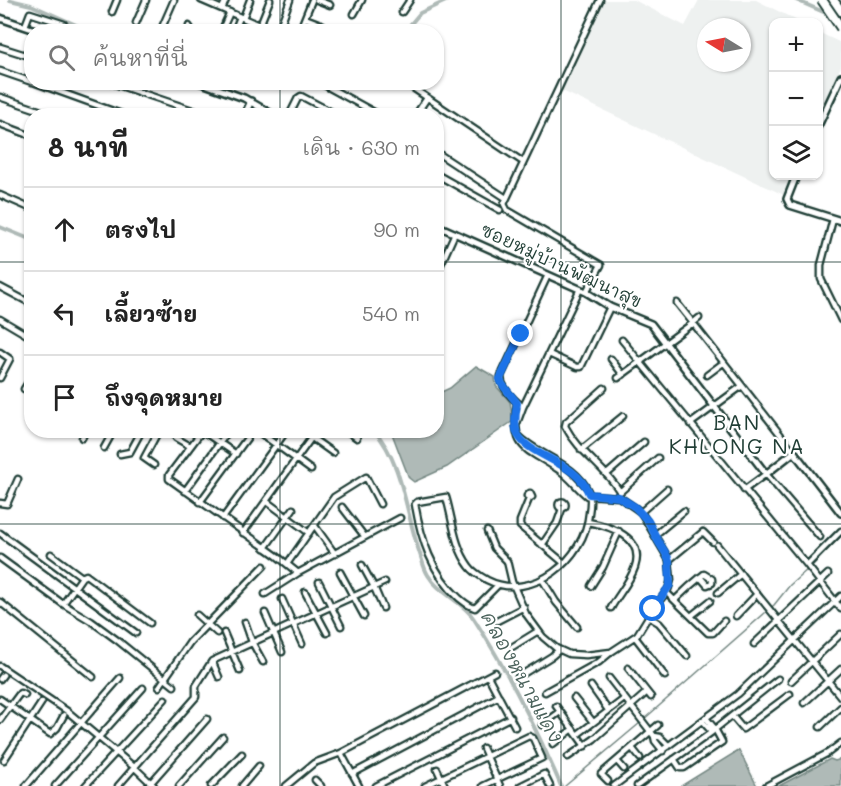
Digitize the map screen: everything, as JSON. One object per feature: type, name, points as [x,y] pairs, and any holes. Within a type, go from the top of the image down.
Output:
[{"type":"highway","points":[[833,0],[841,11]]},
{"type":"highway","points":[[821,1],[841,28]]},
{"type":"street","points":[[112,12],[117,0]]},
{"type":"street","points":[[136,23],[146,0]]},
{"type":"street","points":[[164,24],[174,0]]},
{"type":"street","points":[[202,0],[257,24]]},
{"type":"street","points":[[222,9],[226,0]]},
{"type":"street","points":[[238,24],[250,0]]},
{"type":"street","points":[[259,24],[270,0]]},
{"type":"street","points":[[280,24],[290,0]]},
{"type":"street","points":[[302,24],[312,0]]},
{"type":"street","points":[[316,0],[330,5]]},
{"type":"street","points":[[354,14],[362,0]]},
{"type":"street","points":[[402,12],[410,0]]},
{"type":"street","points":[[586,292],[601,265],[507,210],[504,204],[600,0]]},
{"type":"street","points":[[225,24],[230,12]]},
{"type":"street","points":[[26,24],[30,13],[63,24]]},
{"type":"street","points":[[0,18],[24,26]]},
{"type":"street","points":[[305,18],[320,24]]},
{"type":"street","points":[[0,47],[24,54]]},
{"type":"street","points":[[0,71],[24,79]]},
{"type":"street","points":[[823,117],[841,77]]},
{"type":"street","points":[[54,90],[105,108]]},
{"type":"street","points":[[133,90],[186,108]]},
{"type":"street","points":[[221,90],[251,101],[262,108]]},
{"type":"street","points":[[334,90],[366,108]]},
{"type":"street","points":[[415,90],[441,108]]},
{"type":"street","points":[[293,108],[301,96],[324,108]]},
{"type":"street","points":[[0,97],[32,108]]},
{"type":"street","points":[[421,108],[427,99]]},
{"type":"street","points":[[248,108],[251,101]]},
{"type":"street","points":[[444,110],[523,162]]},
{"type":"street","points":[[0,124],[24,133]]},
{"type":"street","points":[[444,157],[506,198]]},
{"type":"street","points":[[444,178],[500,210]]},
{"type":"street","points":[[794,180],[787,199],[790,205],[841,221]]},
{"type":"street","points":[[0,195],[24,206]]},
{"type":"street","points":[[833,219],[821,265],[820,279],[841,320]]},
{"type":"street","name":"ซอยหมู่บ้านพัฒนาสุข","points":[[444,228],[580,289],[610,307],[651,324],[766,474]]},
{"type":"street","points":[[444,257],[455,233]]},
{"type":"street","points":[[523,407],[502,384],[501,376],[548,275]]},
{"type":"street","points":[[0,287],[24,300]]},
{"type":"street","points":[[516,426],[580,289]]},
{"type":"street","points":[[677,303],[841,513]]},
{"type":"street","points":[[549,354],[577,367],[582,366],[610,307]]},
{"type":"street","points":[[611,359],[621,377],[699,318]]},
{"type":"street","points":[[0,319],[24,333]]},
{"type":"street","points":[[622,340],[841,609]]},
{"type":"street","points":[[0,352],[10,359],[0,378]]},
{"type":"street","points":[[707,375],[723,363]]},
{"type":"street","points":[[690,424],[742,386]]},
{"type":"street","points":[[545,692],[599,662],[635,636],[670,585],[669,560],[641,512],[619,495],[607,474],[581,450],[570,436],[565,424],[604,388]]},
{"type":"street","points":[[498,585],[475,608],[469,606],[454,593],[437,574],[430,558],[416,503],[446,497],[463,557],[471,569],[498,585],[514,586],[542,579],[564,563],[580,544],[588,522],[590,508],[588,496],[562,471],[526,451],[517,434],[517,403]]},
{"type":"street","points":[[581,450],[623,416]]},
{"type":"street","points":[[105,448],[110,438]]},
{"type":"street","points":[[120,454],[130,452],[138,438]]},
{"type":"street","points":[[154,465],[144,458],[155,438]]},
{"type":"street","points":[[176,438],[190,446]]},
{"type":"street","points":[[196,438],[168,477],[298,573]]},
{"type":"street","points":[[212,438],[236,453]]},
{"type":"street","points":[[185,491],[223,438]]},
{"type":"street","points":[[200,502],[248,438]]},
{"type":"street","points":[[266,438],[311,470]]},
{"type":"street","points":[[223,518],[282,438]]},
{"type":"street","points":[[243,533],[312,438],[333,453]]},
{"type":"street","points":[[607,474],[645,442]]},
{"type":"street","points":[[744,490],[794,452]]},
{"type":"street","points":[[588,496],[619,495],[658,458]]},
{"type":"street","points":[[766,474],[820,537]]},
{"type":"street","points":[[287,564],[334,497],[367,478],[380,504]]},
{"type":"street","points":[[0,503],[7,504],[18,479]]},
{"type":"street","points":[[641,512],[667,489]]},
{"type":"street","points":[[529,499],[520,524],[564,563]]},
{"type":"street","points":[[266,501],[309,533]]},
{"type":"street","points":[[342,507],[365,537]]},
{"type":"street","points":[[265,548],[293,508]]},
{"type":"street","points":[[542,545],[557,523],[562,509]]},
{"type":"street","points":[[655,535],[684,511]]},
{"type":"street","points":[[265,594],[298,573],[400,518]]},
{"type":"street","points":[[588,522],[605,525],[619,531],[628,537],[634,548],[635,564],[611,608]]},
{"type":"street","points":[[315,526],[336,554]]},
{"type":"street","points":[[487,531],[494,548],[507,561],[514,586],[538,631],[559,650],[576,655],[612,652]]},
{"type":"street","points":[[591,586],[603,567],[619,531]]},
{"type":"street","points":[[809,567],[841,531]]},
{"type":"street","points":[[669,560],[703,532],[715,543],[779,619],[841,697]]},
{"type":"street","points":[[0,533],[136,633]]},
{"type":"street","points":[[51,554],[82,577]]},
{"type":"street","points":[[0,558],[143,659],[164,680],[174,686]]},
{"type":"street","points":[[50,570],[58,559]]},
{"type":"street","points":[[362,565],[383,608]]},
{"type":"street","points":[[159,687],[190,642],[264,566]]},
{"type":"street","points":[[340,572],[364,616]]},
{"type":"street","points":[[718,593],[741,574]]},
{"type":"street","points":[[754,644],[828,574]]},
{"type":"street","points":[[63,604],[82,577],[86,575],[150,623]]},
{"type":"street","points":[[675,600],[700,577]]},
{"type":"street","points":[[542,579],[556,602],[577,627]]},
{"type":"street","points":[[319,582],[341,626]]},
{"type":"street","points":[[118,786],[196,697],[196,686],[212,661],[385,582]]},
{"type":"street","points":[[305,592],[327,633]]},
{"type":"street","points":[[666,592],[708,633],[713,633],[724,621]]},
{"type":"street","points":[[736,616],[757,594]]},
{"type":"street","points":[[614,786],[738,693],[841,596]]},
{"type":"street","points":[[282,599],[302,644]]},
{"type":"street","points":[[691,616],[710,601]]},
{"type":"street","points":[[0,602],[93,677]]},
{"type":"street","points":[[498,621],[524,607]]},
{"type":"street","points":[[265,613],[282,651]]},
{"type":"street","points":[[197,615],[217,633]]},
{"type":"street","points":[[649,617],[659,623],[687,656]]},
{"type":"street","points":[[245,622],[252,642],[263,662]]},
{"type":"street","points":[[512,647],[538,631]]},
{"type":"street","points":[[224,633],[240,671]]},
{"type":"street","points":[[791,681],[841,633]]},
{"type":"street","points":[[635,636],[665,676]]},
{"type":"street","points":[[518,677],[559,650]]},
{"type":"street","points":[[212,661],[219,678]]},
{"type":"street","points":[[0,666],[67,711],[135,767],[151,785],[207,719]]},
{"type":"street","points":[[568,757],[649,695],[628,668]]},
{"type":"street","points":[[804,703],[841,669]]},
{"type":"street","points":[[286,786],[314,763],[341,753],[495,672]]},
{"type":"street","points":[[488,676],[515,727]]},
{"type":"street","points":[[26,786],[120,678]]},
{"type":"street","points":[[609,678],[653,734],[655,741],[663,751]]},
{"type":"street","points":[[637,786],[713,731],[778,679]]},
{"type":"street","points":[[591,686],[608,711]]},
{"type":"street","points":[[55,786],[142,687]]},
{"type":"street","points":[[0,720],[9,706],[23,693]]},
{"type":"street","points":[[732,716],[743,729],[790,694]]},
{"type":"street","points":[[352,774],[499,696]]},
{"type":"street","points":[[574,698],[593,722]]},
{"type":"street","points":[[0,699],[50,734],[57,728],[64,715]]},
{"type":"street","points":[[86,786],[165,699]]},
{"type":"street","points":[[577,735],[624,699]]},
{"type":"street","points":[[4,760],[42,702]]},
{"type":"street","points":[[556,706],[585,746]]},
{"type":"street","points":[[820,727],[841,707]]},
{"type":"street","points":[[542,725],[560,712]]},
{"type":"street","points":[[376,786],[511,717]]},
{"type":"street","points":[[674,759],[680,768],[684,768],[719,745],[722,740],[704,719]]},
{"type":"street","points":[[608,781],[601,774],[653,734],[657,725]]},
{"type":"street","points":[[553,744],[573,729]]},
{"type":"street","points":[[653,734],[669,746]]},
{"type":"street","points":[[425,786],[529,736],[533,738],[542,758],[483,786]]},
{"type":"street","points":[[180,786],[223,737]]},
{"type":"street","points":[[766,786],[828,753],[841,743]]},
{"type":"street","points":[[483,748],[500,786]]},
{"type":"street","points":[[632,748],[640,758]]},
{"type":"street","points":[[341,753],[359,786]]},
{"type":"street","points":[[212,786],[242,754]]},
{"type":"street","points":[[617,761],[624,769]]},
{"type":"street","points":[[242,786],[259,766]]},
{"type":"street","points":[[437,769],[445,786]]},
{"type":"street","points":[[520,786],[544,774],[550,786]]},
{"type":"street","points":[[315,780],[321,786]]},
{"type":"shaded area","points":[[600,0],[634,0],[685,26],[699,0],[756,0],[792,18],[769,18],[769,180],[790,180],[784,195],[558,89]]},
{"type":"shaded area","points":[[823,34],[841,43],[841,66],[823,108]]},
{"type":"shaded area","points":[[476,366],[495,377],[496,386],[510,402],[513,421],[447,467],[414,482],[409,478],[394,438],[444,438],[444,391]]},
{"type":"shaded area","points":[[739,750],[757,786],[681,786]]},
{"type":"shaded area","points":[[830,759],[835,761],[841,759],[841,786],[779,786]]},
{"type":"waterway","points":[[10,0],[31,5],[74,24]]},
{"type":"waterway","points":[[411,24],[420,13],[448,0]]},
{"type":"waterway","points":[[796,0],[828,14],[841,13]]},
{"type":"waterway","name":"คลองหนามแดง","points":[[0,227],[24,237]]},
{"type":"waterway","name":"คลองหนามแดง","points":[[380,438],[392,458],[398,474],[427,573],[438,587],[464,607],[474,619],[521,701],[561,786]]},
{"type":"waterway","points":[[812,566],[841,536]]},
{"type":"waterway","points":[[643,720],[774,605],[790,585],[808,569]]},
{"type":"waterway","points":[[565,786],[640,723]]},
{"type":"district","name":"BAN KHLONG NA","points":[[737,435]]},
{"type":"route","points":[[521,334],[500,379],[517,403],[517,434],[523,442],[561,463],[573,473],[589,494],[619,497],[645,516],[669,560],[671,580],[664,596],[653,609]]}]
